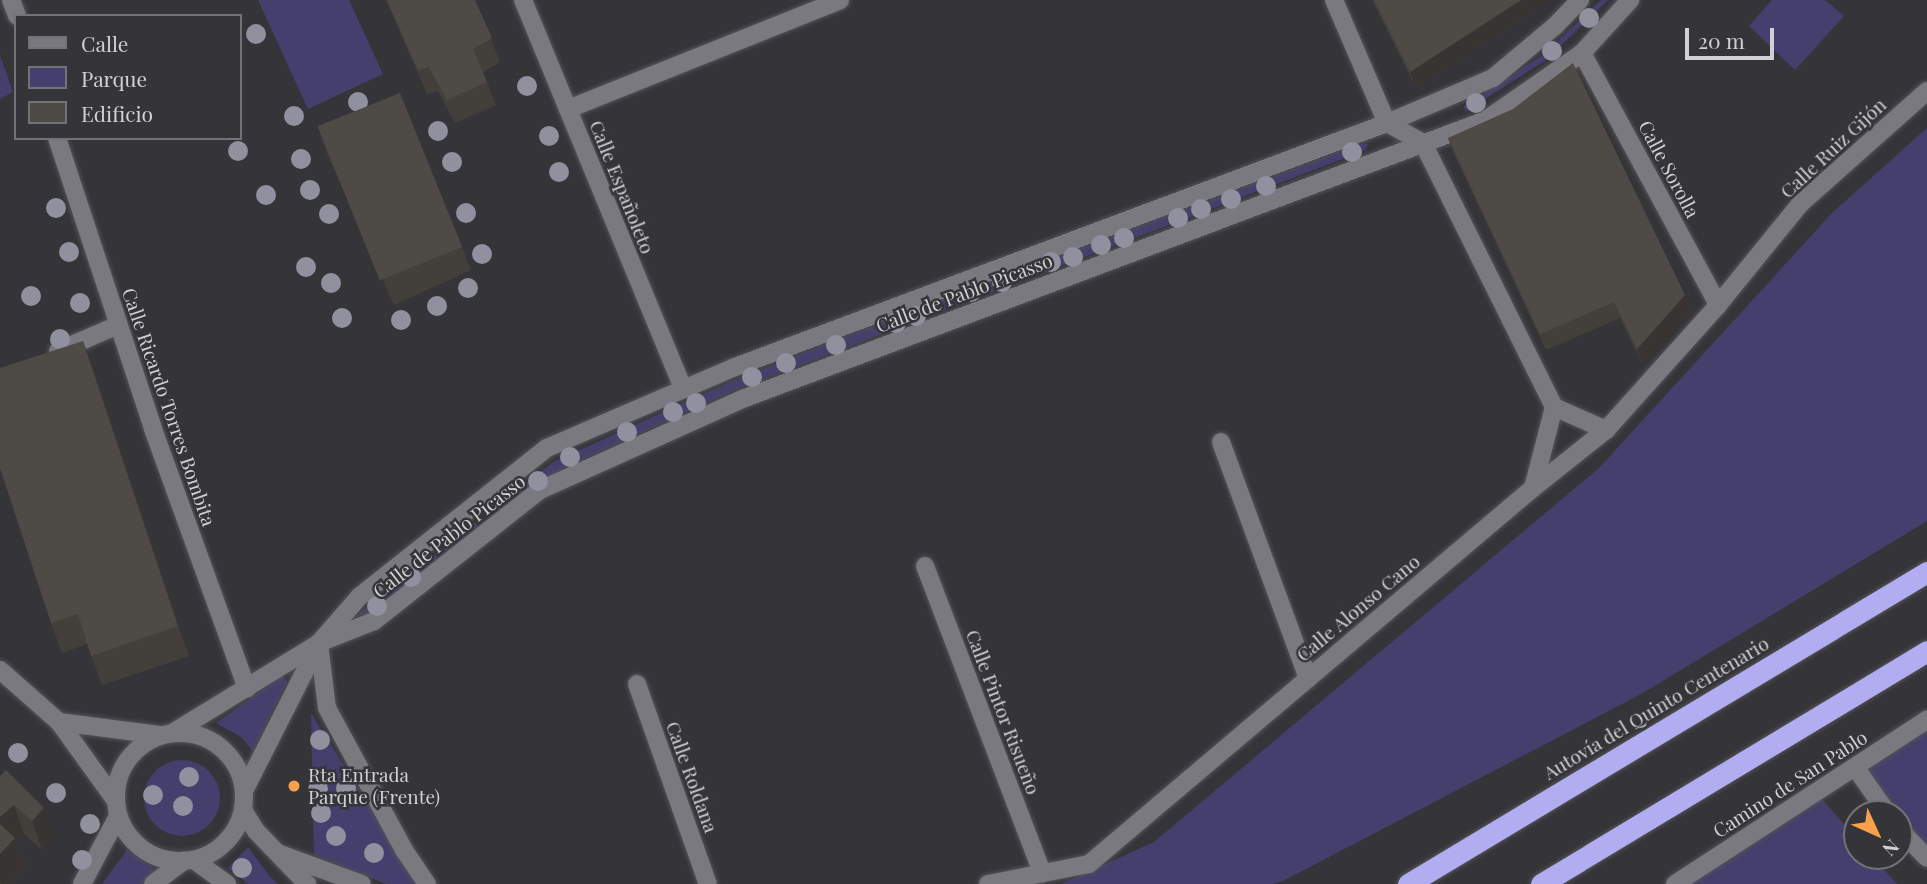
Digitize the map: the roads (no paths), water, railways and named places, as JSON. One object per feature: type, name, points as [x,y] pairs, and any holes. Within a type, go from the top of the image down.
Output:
[{"type":"highway","name":"Autovía del Quinto Centenario","points":[[1408,884],[1927,572]]},
{"type":"highway","points":[[1541,884],[1927,651]]},
{"type":"highway","points":[[1564,884],[1642,823]]},
{"type":"street","name":"Calle Españoleto","points":[[523,0],[684,389]]},
{"type":"street","points":[[568,109],[840,0]]},
{"type":"street","points":[[1334,0],[1387,123],[1423,143],[1553,407],[1533,488]]},
{"type":"street","name":"Calle de Pablo Picasso","points":[[244,791],[318,643],[360,596],[547,448],[684,389],[1000,265],[1387,123],[1493,78],[1555,26],[1580,0]]},
{"type":"street","name":"Calle de Pablo Picasso","points":[[167,734],[318,643],[374,621],[540,490],[680,426],[831,365],[1486,120],[1582,53],[1630,0]]},
{"type":"street","name":"Calle Sorolla","points":[[1582,53],[1718,305]]},
{"type":"street","name":"Calle Ruiz Gijón","points":[[1718,305],[1801,203],[1927,91]]},
{"type":"street","name":"Calle Ricardo Torres Bombita","points":[[58,140],[118,325],[247,688]]},
{"type":"street","name":"Calle Alonso Cano","points":[[988,884],[1089,864],[1533,488],[1606,430],[1718,305]]},
{"type":"street","points":[[36,360],[118,325]]},
{"type":"street","points":[[1553,407],[1606,430]]},
{"type":"street","points":[[1222,442],[1308,678]]},
{"type":"street","name":"Calle Pintor Risueño","points":[[925,566],[1042,873]]},
{"type":"street","points":[[318,643],[327,708],[404,850],[427,884]]},
{"type":"street","points":[[0,670],[59,722],[117,808],[128,835],[143,850],[163,859],[189,860],[227,884]]},
{"type":"street","name":"Calle Roldana","points":[[637,684],[708,884]]},
{"type":"street","name":"Camino de San Pablo","points":[[1675,884],[1927,720]]},
{"type":"street","points":[[59,722],[167,734],[195,734],[215,742],[230,756],[241,774],[243,810],[231,836],[215,851],[189,860],[153,884]]},
{"type":"street","points":[[82,884],[117,808],[118,780],[127,761],[141,746],[167,734]]},
{"type":"street","points":[[1855,767],[1878,800]]},
{"type":"street","points":[[243,810],[256,831],[307,884]]},
{"type":"street","points":[[1913,844],[1927,858]]},
{"type":"street","points":[[277,853],[362,884]]},
{"type":"place","name":"Rta Entrada Parque (Frente)","points":[[294,786]]}]
